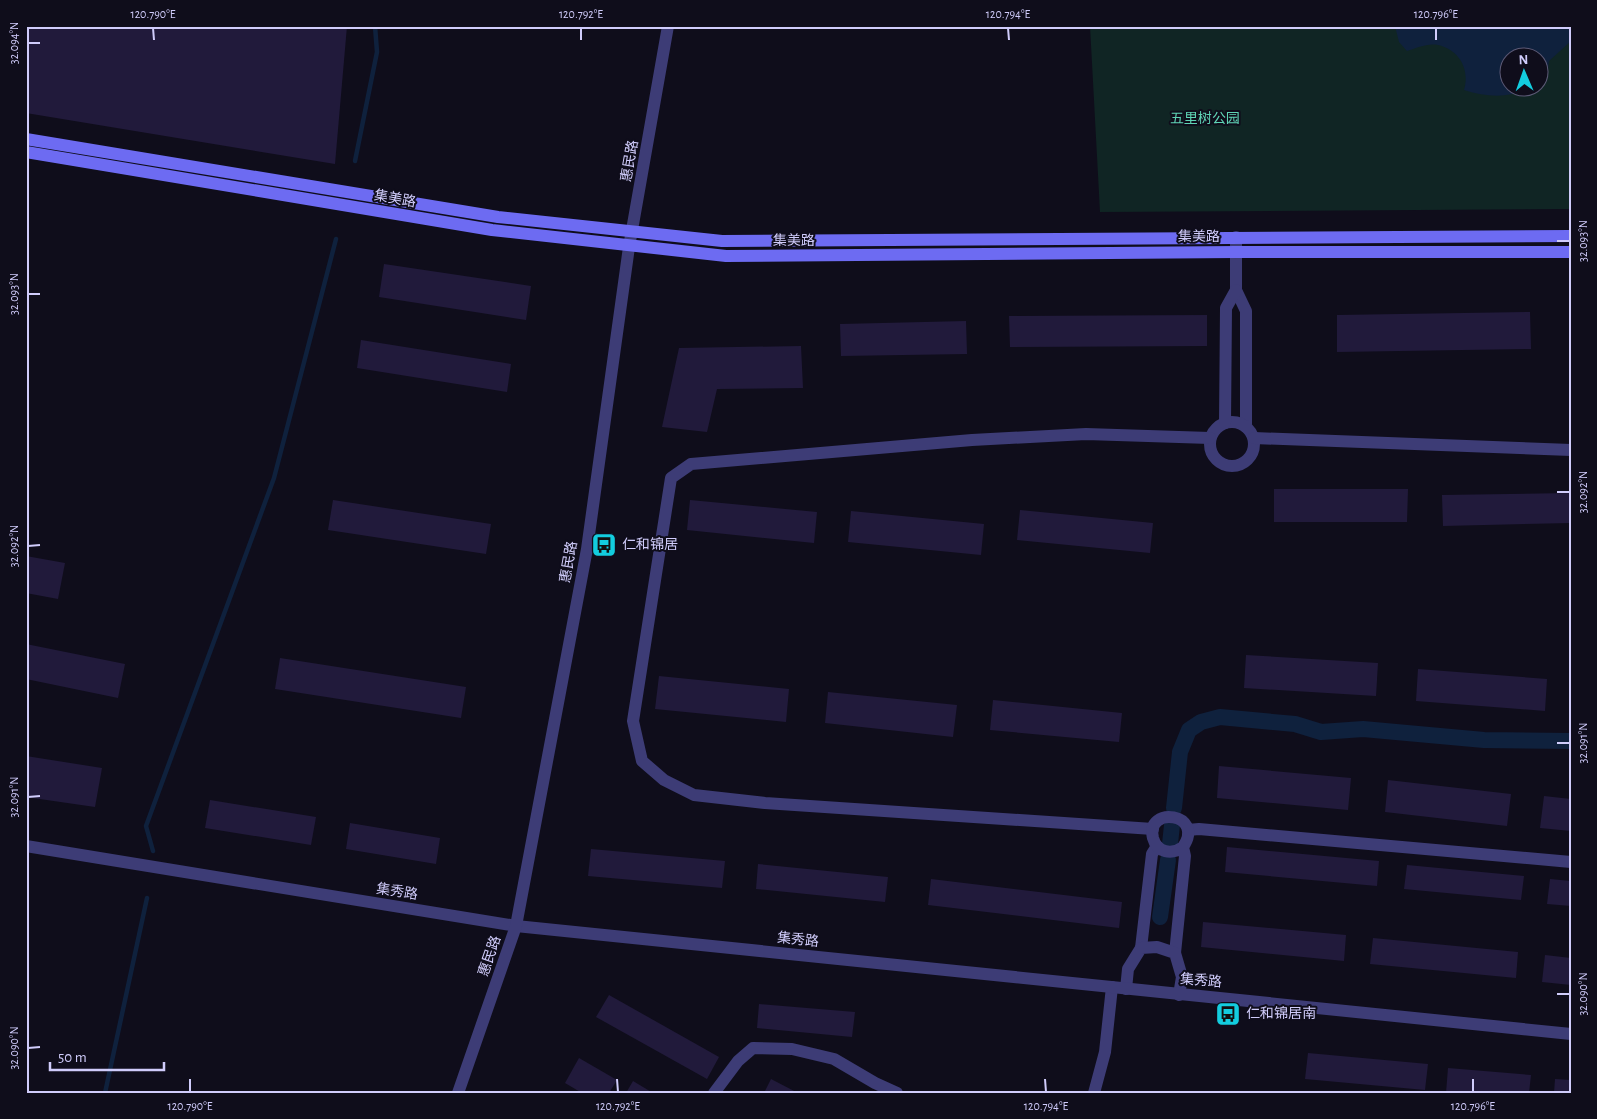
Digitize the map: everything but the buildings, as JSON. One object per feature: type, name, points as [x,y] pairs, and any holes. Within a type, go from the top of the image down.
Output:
[{"type":"main road","name":"集美路","points":[[26,139],[488,215],[722,241],[1571,236]]},
{"type":"main road","name":"集美路","points":[[26,152],[492,230],[629,247],[726,256],[1236,252],[1571,252]]},
{"type":"street","name":"惠民路","points":[[458,1093],[516,926],[587,549],[629,247],[668,26]]},
{"type":"street","points":[[1236,237],[1236,290],[1246,311],[1246,427]]},
{"type":"street","points":[[1225,423],[1226,308],[1236,290]]},
{"type":"street","points":[[1233,422],[1246,427],[1254,438],[1253,453],[1249,459],[1243,463],[1229,466],[1222,464],[1211,454],[1210,438],[1213,432],[1225,423],[1233,422]]},
{"type":"street","points":[[1153,829],[764,803],[694,795],[664,780],[642,761],[633,721],[671,478],[691,464],[972,440],[1086,434],[1210,438]]},
{"type":"street","points":[[1254,438],[1571,450]]},
{"type":"street","points":[[1172,816],[1182,821],[1188,830],[1187,842],[1183,847],[1173,852],[1167,852],[1157,846],[1154,841],[1153,829],[1160,819],[1172,816]]},
{"type":"street","points":[[1188,830],[1200,829],[1571,862]]},
{"type":"street","name":"集秀路","points":[[26,846],[516,926],[1571,1034]]},
{"type":"street","points":[[1126,989],[1128,970],[1141,948],[1152,854],[1157,846]]},
{"type":"street","points":[[1179,994],[1182,977],[1175,953],[1185,856],[1183,847]]},
{"type":"street","points":[[1141,948],[1157,947],[1175,953]]},
{"type":"street","points":[[1094,1093],[1105,1052],[1112,987]]},
{"type":"street","points":[[714,1093],[738,1062],[753,1048],[792,1049],[834,1059],[875,1083],[897,1093]]},
{"type":"green space","name":"五里树公园","points":[[1090,26],[1571,26],[1571,209],[1100,212]]},
{"type":"water","points":[[1395,26],[1571,26],[1571,41],[1550,60],[1550,48],[1500,48],[1500,96],[1497,96],[1464,90],[1466,75],[1464,68],[1462,62],[1452,51],[1438,45],[1430,45],[1407,51],[1399,42]]},
{"type":"waterway","points":[[355,161],[377,52],[375,26]]},
{"type":"waterway","points":[[153,851],[146,826],[274,478],[336,239]]},
{"type":"waterway","points":[[1174,808],[1180,752],[1189,730],[1201,722],[1220,717],[1295,724],[1321,732],[1363,729],[1484,740],[1571,741]]},
{"type":"waterway","points":[[1170,844],[1172,825]]},
{"type":"waterway","points":[[1160,917],[1168,860]]},
{"type":"waterway","points":[[105,1093],[147,898]]},
{"type":"place","name":"仁和锦居","points":[[604,545]]},
{"type":"place","name":"仁和锦居南","points":[[1228,1014]]}]
